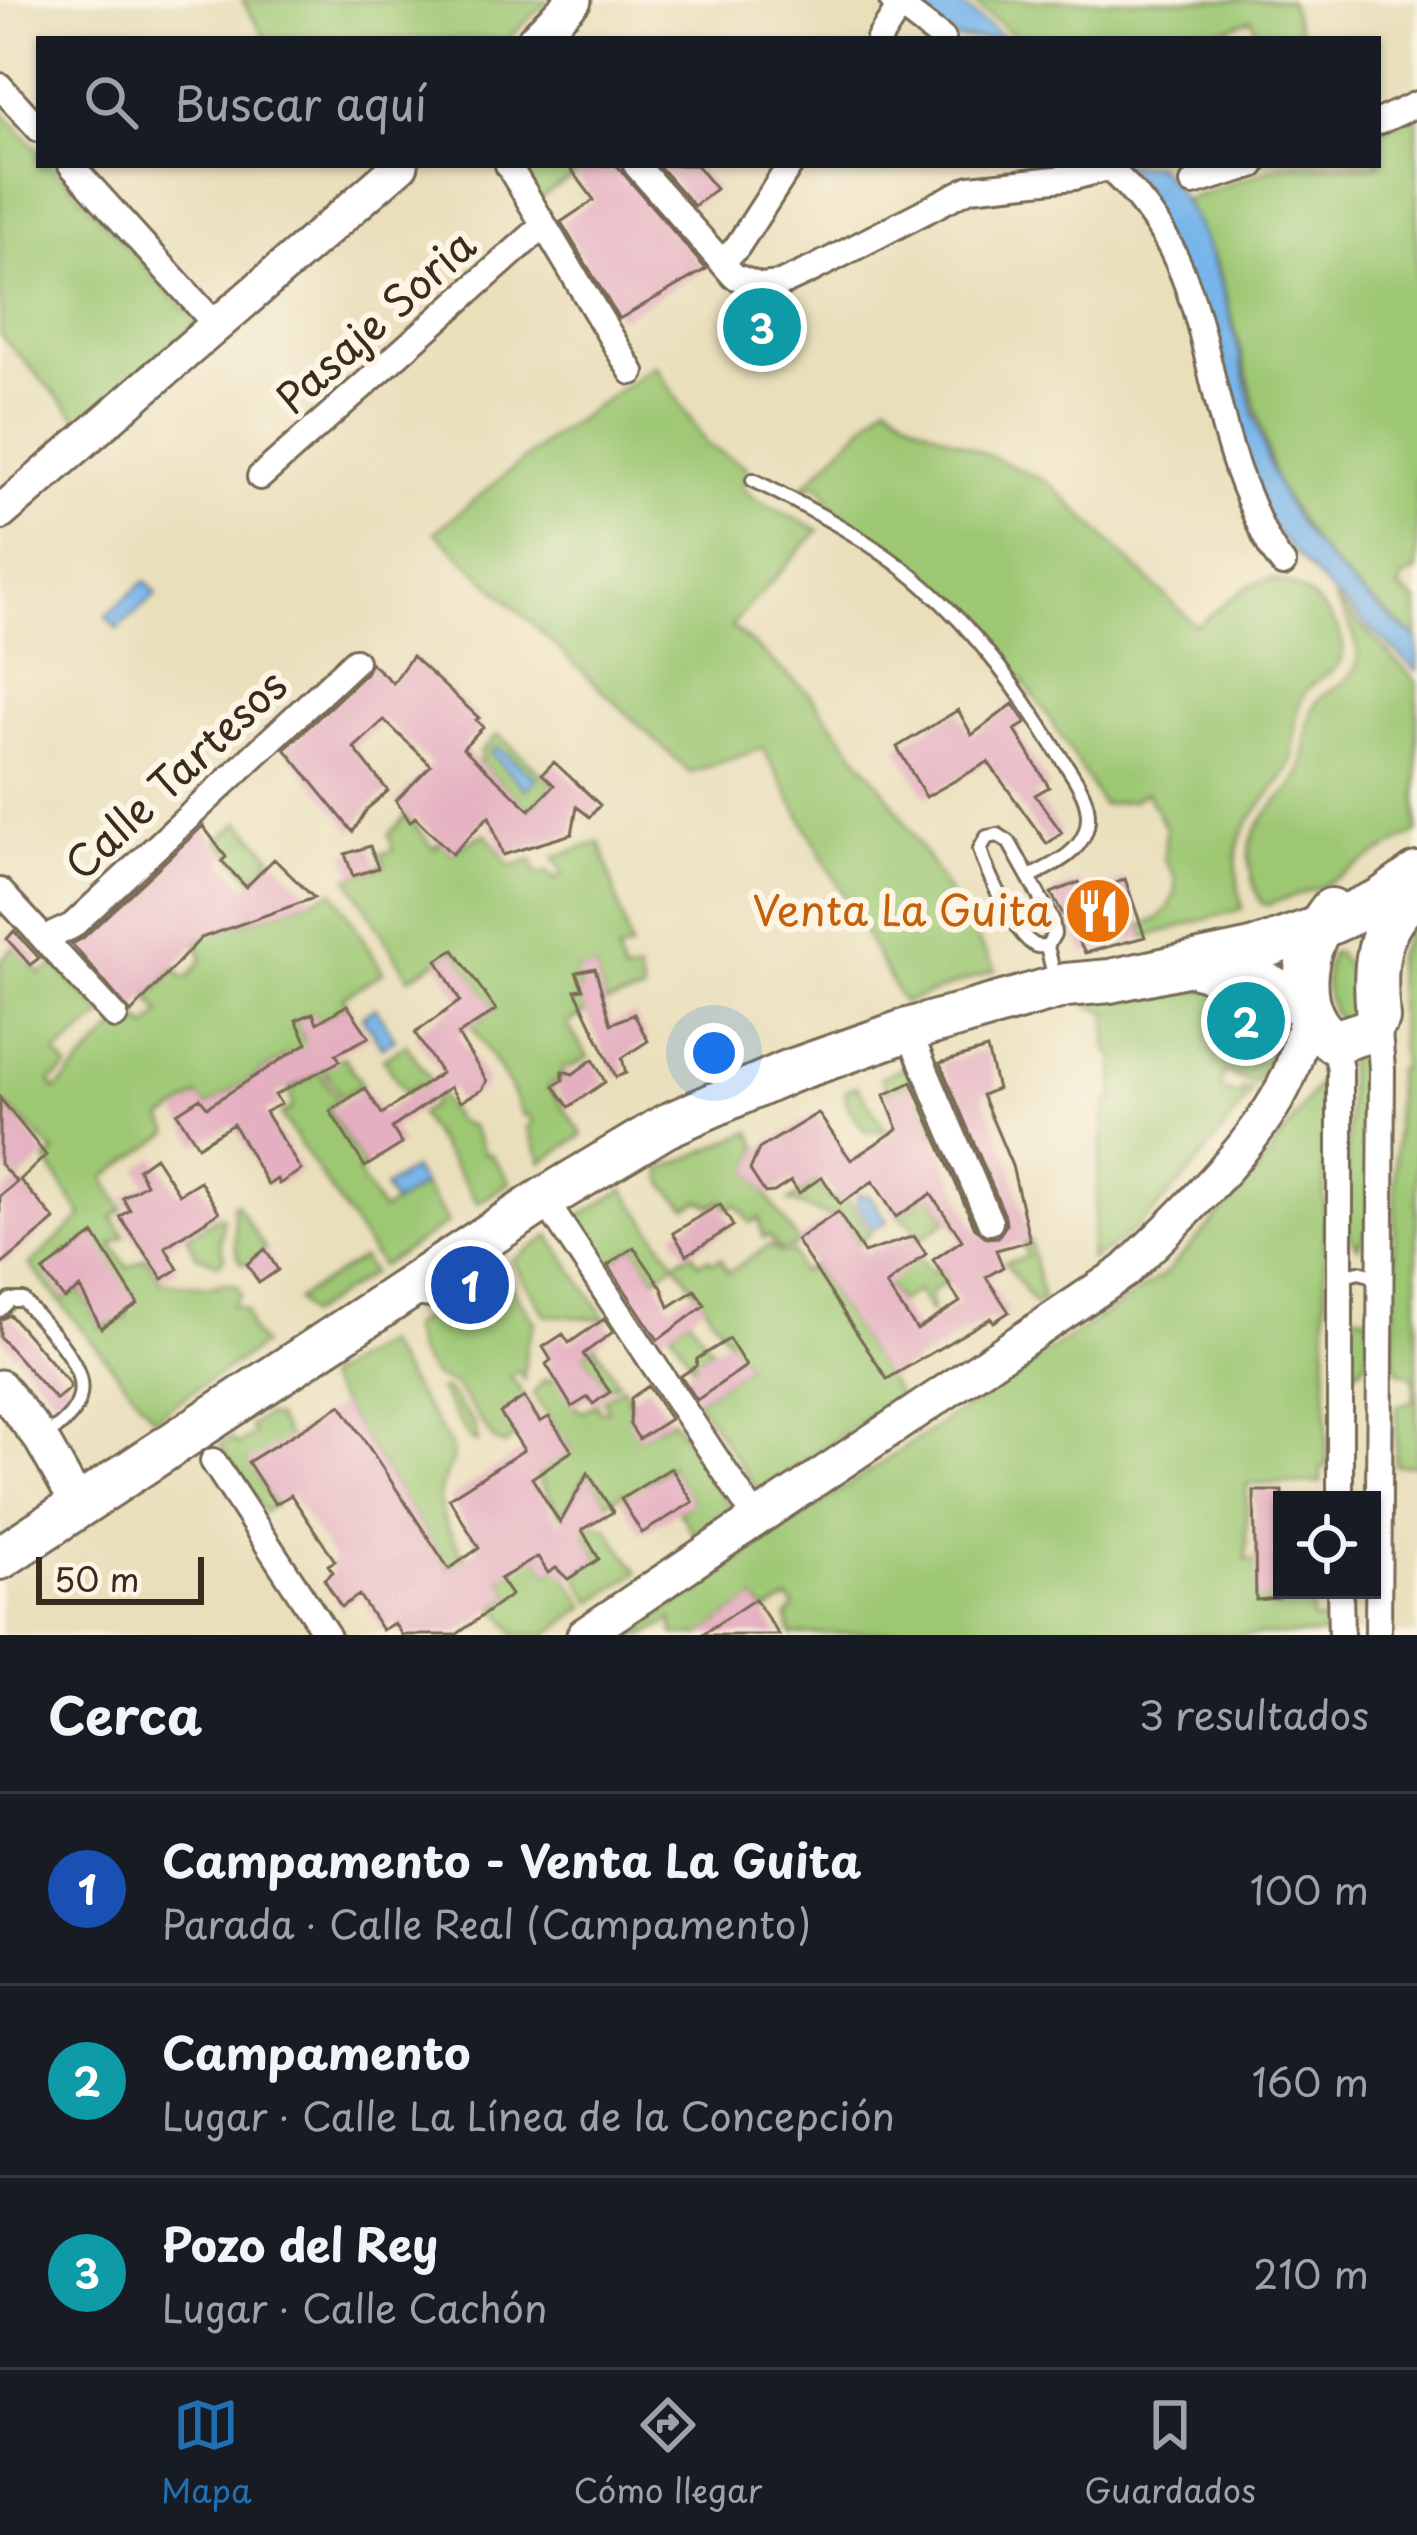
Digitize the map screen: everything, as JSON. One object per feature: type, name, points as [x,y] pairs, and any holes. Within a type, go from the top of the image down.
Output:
[{"type":"highway","points":[[1061,986],[1105,965],[1414,867]]},
{"type":"highway","points":[[1320,1025],[1307,964],[1321,927],[1337,905],[1414,867]]},
{"type":"highway","points":[[1193,964],[1270,986],[1320,1025],[1368,1031],[1378,1018],[1374,973],[1379,942],[1414,867]]},
{"type":"highway","points":[[1254,920],[1267,926],[1307,922],[1321,927],[1354,948],[1374,973]]},
{"type":"highway","points":[[0,1558],[488,1237],[536,1197],[615,1149],[734,1094],[908,1030],[1061,986],[1252,951],[1321,927]]},
{"type":"street","points":[[538,36],[576,0]]},
{"type":"street","points":[[880,36],[896,3],[939,36]]},
{"type":"street","points":[[0,86],[36,126]]},
{"type":"street","points":[[1381,121],[1417,104]]},
{"type":"street","points":[[74,168],[216,325]]},
{"type":"street","points":[[0,513],[398,168]]},
{"type":"street","points":[[510,168],[632,372]]},
{"type":"street","points":[[640,168],[734,276],[747,283],[779,284],[970,188],[1074,177],[1101,168]]},
{"type":"street","points":[[722,262],[737,247],[788,168]]},
{"type":"street","points":[[1109,168],[1149,211],[1175,251],[1192,294],[1235,468],[1282,564]]},
{"type":"street","points":[[1193,183],[1243,168]]},
{"type":"street","name":"Pasaje Soria","points":[[260,477],[544,225]]},
{"type":"street","name":"Calle Tartesos","points":[[44,939],[72,926],[355,661]]},
{"type":"street","points":[[0,891],[115,1016]]},
{"type":"street","points":[[1378,1018],[1378,1635]]},
{"type":"street","points":[[584,1635],[1125,1271],[1189,1210],[1239,1148],[1320,1025]]},
{"type":"street","points":[[1320,1025],[1340,1069],[1340,1491]]},
{"type":"street","points":[[908,1030],[990,1222]]},
{"type":"street","points":[[536,1197],[755,1516]]},
{"type":"street","points":[[0,1387],[41,1439],[80,1508]]},
{"type":"street","points":[[213,1461],[327,1635]]},
{"type":"street","points":[[1340,1599],[1341,1635]]},
{"type":"lane","points":[[753,480],[797,502],[921,582],[1024,698],[1083,793],[1088,815],[1088,828],[1072,854],[1030,877]]},
{"type":"lane","points":[[1048,946],[1036,945],[1024,935],[985,865],[980,849],[983,840],[1003,836],[1030,877],[1052,919],[1054,934],[1048,946],[1061,986]]},
{"type":"lane","points":[[1340,1297],[1348,1275],[1365,1273],[1375,1280],[1380,1305]]},
{"type":"lane","points":[[0,1310],[10,1300],[23,1300],[75,1363],[83,1382],[68,1421],[41,1439]]},
{"type":"lane","points":[[1340,1381],[1346,1396],[1362,1404],[1372,1395],[1378,1372]]},
{"type":"green space","points":[[242,0],[549,0],[511,36],[264,36]]},
{"type":"green space","points":[[970,0],[1289,0],[1301,36],[1257,36],[1252,19],[1206,36],[1015,36]]},
{"type":"green space","points":[[0,109],[36,148],[36,168],[55,168],[197,322],[81,422],[0,335]]},
{"type":"green space","points":[[1417,113],[1417,571],[1403,578],[1399,589],[1417,602],[1417,639],[1354,586],[1315,545],[1276,483],[1218,266],[1184,200],[1275,168],[1381,168],[1381,131]]},
{"type":"green space","points":[[520,168],[571,168],[575,175],[539,199]]},
{"type":"green space","points":[[655,365],[707,445],[747,467],[742,488],[819,530],[731,626],[809,693],[891,799],[996,970],[903,1003],[763,748],[690,773],[435,532],[553,436]]},
{"type":"green space","points":[[887,402],[915,422],[1049,483],[1196,626],[1238,593],[1265,580],[1292,585],[1330,617],[1343,644],[1342,657],[1303,696],[1291,764],[1242,834],[1237,871],[1242,909],[1145,937],[1141,926],[1169,908],[1176,890],[1175,876],[1164,859],[1166,828],[1146,792],[1133,800],[1102,805],[1033,695],[971,619],[936,586],[838,514],[818,484],[800,490]]},
{"type":"green space","points":[[1334,599],[1417,682],[1417,832],[1320,887],[1267,905],[1261,903],[1251,873],[1253,837],[1299,776],[1314,707],[1349,677],[1358,658],[1355,637]]},
{"type":"green space","points":[[498,734],[554,785],[530,810],[478,762],[483,757],[479,753]]},
{"type":"green space","points":[[406,816],[434,848],[441,842],[451,853],[486,834],[511,867],[532,860],[536,874],[548,872],[554,880],[563,874],[554,857],[600,842],[631,948],[617,953],[624,975],[638,971],[644,993],[605,1003],[595,968],[577,972],[583,989],[576,991],[586,1012],[567,1024],[588,1057],[563,1067],[561,1078],[548,1086],[583,1135],[542,1162],[527,1127],[533,1123],[528,1114],[523,1116],[472,1026],[495,1010],[454,951],[409,978],[348,878],[385,865],[381,854],[393,850],[389,834]]},
{"type":"green space","points":[[240,822],[271,855],[252,879],[218,840]]},
{"type":"green space","points":[[334,891],[383,972],[343,997],[347,1005],[317,1023],[312,1013],[297,1020],[304,1038],[311,1035],[315,1043],[284,1057],[207,1107],[198,1096],[163,1119],[170,1133],[104,1178],[123,1209],[112,1217],[125,1236],[112,1244],[128,1268],[146,1258],[162,1282],[238,1286],[241,1295],[232,1305],[246,1310],[251,1331],[262,1345],[154,1418],[30,1265],[82,1216],[46,1160],[55,1153],[0,1104],[0,961],[14,947],[41,974],[54,965],[103,1016],[56,1054],[68,1068],[50,1082],[56,1090],[131,1012],[147,1028],[161,1013],[149,998],[176,968],[183,978],[189,977],[202,959],[197,942],[212,927],[222,931]],"holes":[[[94,1235],[127,1318],[101,1328],[80,1289],[64,1299],[69,1271],[61,1258]]]},
{"type":"green space","points":[[1417,912],[1417,1443],[1415,1465],[1395,1465],[1397,1406],[1414,1400],[1414,1377],[1398,1371],[1394,1357],[1396,1069],[1402,1068],[1395,958]]},
{"type":"green space","points":[[1331,953],[1344,961],[1359,991],[1358,1010],[1338,1020],[1326,987]]},
{"type":"green space","points":[[1179,988],[1229,992],[1276,1035],[1273,1052],[1255,1084],[1224,1072],[1220,1090],[1241,1095],[1243,1088],[1252,1090],[1238,1111],[1157,1208],[1112,1247],[1090,1259],[1106,1103],[1114,1101],[1115,1057],[1107,1049],[1108,1011],[1089,1007],[1085,1000]]},
{"type":"green space","points":[[406,1044],[435,1087],[427,1092],[420,1084],[405,1093],[383,1059]]},
{"type":"green space","points":[[1370,1052],[1370,1225],[1358,1247],[1348,1233],[1348,1057]]},
{"type":"green space","points":[[344,1057],[362,1084],[342,1097],[323,1069]]},
{"type":"green space","points":[[912,1064],[942,1135],[926,1143],[881,1077]]},
{"type":"green space","points":[[319,1072],[338,1100],[328,1109],[365,1167],[358,1173],[382,1211],[423,1185],[448,1223],[381,1266],[281,1115],[293,1107],[289,1090]]},
{"type":"green space","points":[[1323,1076],[1327,1467],[1321,1468],[1321,1483],[1247,1484],[1246,1560],[1273,1561],[1273,1599],[1312,1599],[1312,1620],[1327,1621],[1326,1635],[908,1635],[907,1631],[791,1635],[787,1617],[794,1607],[789,1599],[765,1612],[755,1599],[702,1635],[674,1635],[672,1619],[648,1635],[632,1635],[1165,1274],[1259,1171]]},
{"type":"green space","points":[[857,1086],[887,1131],[865,1131],[845,1102],[846,1090]]},
{"type":"green space","points":[[437,1091],[456,1121],[471,1126],[485,1154],[491,1154],[510,1182],[478,1203],[419,1114],[434,1104],[429,1096]]},
{"type":"green space","points":[[751,1131],[759,1149],[750,1170],[798,1242],[793,1248],[779,1249],[769,1236],[763,1238],[759,1218],[750,1223],[736,1204],[728,1209],[722,1200],[711,1206],[700,1201],[687,1207],[662,1177],[661,1170]]},
{"type":"green space","points":[[816,1181],[830,1201],[843,1194],[870,1234],[857,1243],[838,1212],[830,1217],[789,1201]]},
{"type":"green space","points":[[925,1188],[948,1220],[920,1240],[910,1223],[898,1215],[925,1198]]},
{"type":"green space","points":[[624,1189],[675,1262],[691,1252],[699,1263],[721,1258],[728,1273],[770,1245],[780,1253],[793,1253],[800,1273],[812,1265],[899,1396],[758,1491],[697,1401],[746,1366],[676,1263],[655,1278],[634,1247],[605,1267],[572,1221]]},
{"type":"green space","points":[[236,1203],[265,1249],[247,1264],[241,1263],[236,1250],[232,1207]]},
{"type":"green space","points":[[220,1216],[224,1258],[219,1264],[196,1255],[188,1236]]},
{"type":"green space","points":[[550,1236],[606,1319],[546,1315],[512,1261]]},
{"type":"green space","points":[[1030,1241],[1043,1300],[1035,1305],[1005,1262],[1027,1257],[1023,1243]]},
{"type":"green space","points":[[362,1258],[372,1273],[308,1315],[297,1299]]},
{"type":"green space","points":[[919,1259],[933,1272],[941,1266],[949,1279],[930,1293],[932,1314],[917,1291],[899,1302],[879,1275]]},
{"type":"green space","points":[[500,1269],[535,1323],[526,1346],[524,1380],[517,1370],[511,1376],[537,1417],[505,1445],[494,1440],[454,1384],[434,1377],[416,1351],[410,1327]]},
{"type":"green space","points":[[1355,1314],[1367,1316],[1370,1339],[1367,1360],[1356,1370],[1349,1343]]},
{"type":"green space","points":[[689,1317],[712,1350],[697,1359],[694,1367],[671,1330]]},
{"type":"green space","points":[[383,1343],[451,1446],[440,1502],[446,1523],[473,1571],[449,1569],[324,1378]]},
{"type":"green space","points":[[595,1345],[618,1382],[611,1386],[604,1384],[583,1354]]},
{"type":"green space","points":[[561,1374],[575,1394],[567,1399],[581,1412],[597,1404],[599,1411],[608,1411],[604,1400],[622,1386],[639,1438],[672,1419],[731,1509],[694,1534],[679,1511],[692,1501],[669,1466],[647,1483],[633,1505],[625,1492],[607,1503],[587,1473],[562,1515],[536,1475],[572,1450],[533,1394],[544,1380]]},
{"type":"green space","points":[[446,1389],[474,1424],[478,1442],[470,1439],[439,1390]]},
{"type":"green space","points":[[266,1415],[276,1418],[301,1458],[249,1462],[275,1504],[264,1512],[220,1445],[232,1438],[237,1445],[254,1434],[250,1426]]},
{"type":"green space","points":[[577,1524],[606,1526],[638,1572],[593,1602],[578,1579],[599,1558]]},
{"type":"green space","points":[[537,1555],[548,1573],[562,1570],[586,1607],[546,1635],[516,1635],[496,1607],[511,1595],[500,1579]]},
{"type":"water","points":[[905,0],[954,0],[1002,36],[953,36]]},
{"type":"water","points":[[1125,168],[1158,168],[1203,237],[1230,317],[1262,441],[1288,505],[1336,569],[1417,639],[1417,671],[1330,591],[1267,523],[1140,184]]},
{"type":"water","points":[[145,581],[157,594],[117,629],[106,616]]},
{"type":"water","points":[[496,746],[536,778],[526,790],[490,753]]},
{"type":"water","points":[[375,1007],[395,1039],[382,1047],[362,1016]]},
{"type":"water","points":[[412,1169],[423,1185],[394,1204],[384,1188]]},
{"type":"water","points":[[858,1195],[869,1195],[887,1221],[873,1230],[856,1204]]},
{"type":"building","points":[[570,168],[619,168],[706,269],[619,319],[561,222],[594,200]]},
{"type":"building","points":[[661,168],[698,168],[716,189],[694,206]]},
{"type":"building","points":[[412,656],[479,718],[483,727],[463,748],[530,810],[554,785],[542,774],[554,762],[600,805],[590,817],[577,807],[572,834],[503,855],[489,816],[452,854],[415,817],[410,822],[396,801],[431,765],[384,720],[354,748],[388,791],[367,809],[353,832],[285,749],[371,663],[393,683]]},
{"type":"building","points":[[1013,704],[1026,723],[1015,730],[1049,787],[1035,795],[1062,833],[1047,844],[988,762],[926,797],[897,747],[958,710],[972,735]]},
{"type":"building","points":[[203,826],[226,857],[222,861],[246,887],[274,859],[314,898],[201,938],[131,1013],[72,944]]},
{"type":"building","points":[[370,846],[378,868],[353,876],[345,854]]},
{"type":"building","name":"Venta La Guita","points":[[1125,879],[1145,937],[1085,953],[1051,893],[1079,882],[1088,896]]},
{"type":"building","points":[[14,931],[39,958],[30,965],[7,939]]},
{"type":"building","points":[[454,950],[496,1010],[458,1035],[487,1081],[482,1090],[460,1102],[450,1087],[392,1128],[402,1144],[365,1167],[330,1111],[365,1088],[382,1114],[441,1073],[415,1033],[460,1001],[437,960]]},
{"type":"building","points":[[595,968],[611,1024],[634,1014],[648,1041],[622,1058],[626,1073],[616,1077],[575,990],[583,989],[576,972]]},
{"type":"building","points":[[347,1005],[369,1037],[336,1054],[340,1061],[275,1095],[281,1104],[265,1112],[301,1170],[279,1184],[277,1179],[268,1185],[233,1124],[198,1146],[177,1113],[200,1098],[207,1107],[307,1043],[296,1020],[313,1013],[317,1023]]},
{"type":"building","points":[[987,1049],[997,1089],[982,1095],[1012,1166],[1030,1241],[996,1250],[1003,1267],[986,1277],[1009,1312],[887,1379],[796,1240],[838,1212],[864,1253],[914,1236],[926,1254],[886,1285],[917,1330],[960,1302],[933,1260],[962,1240],[931,1194],[896,1217],[873,1181],[840,1204],[822,1177],[799,1193],[791,1181],[765,1193],[750,1170],[759,1149],[818,1113],[851,1160],[898,1129],[884,1095],[912,1082],[975,1228],[987,1238],[998,1237],[1006,1225],[1005,1216],[940,1063]]},
{"type":"building","points":[[593,1059],[605,1082],[569,1107],[554,1086],[563,1080],[563,1071],[573,1074]]},
{"type":"building","points":[[0,1098],[46,1155],[20,1180],[55,1220],[0,1266],[0,1196],[17,1182],[0,1164]]},
{"type":"building","points":[[155,1157],[179,1194],[200,1181],[219,1212],[165,1247],[178,1269],[163,1279],[120,1217],[130,1210],[123,1198],[146,1184],[138,1169]]},
{"type":"building","points":[[720,1204],[733,1226],[687,1255],[673,1233]]},
{"type":"building","points":[[94,1234],[138,1304],[101,1328],[80,1288],[64,1299],[43,1271]]},
{"type":"building","points":[[634,1247],[669,1307],[695,1290],[705,1305],[658,1340],[608,1265]]},
{"type":"building","points":[[265,1249],[278,1270],[259,1283],[247,1264]]},
{"type":"building","points":[[10,1315],[69,1383],[70,1388],[56,1400],[0,1337],[0,1320]]},
{"type":"building","points":[[604,1319],[613,1332],[583,1354],[610,1392],[593,1404],[588,1397],[572,1407],[546,1364],[551,1360],[543,1347],[563,1334],[569,1343]]},
{"type":"building","points":[[729,1339],[746,1366],[697,1400],[681,1376],[696,1366],[697,1359]]},
{"type":"building","points":[[648,1386],[670,1419],[639,1439],[630,1425],[631,1398]]},
{"type":"building","points":[[524,1397],[540,1422],[549,1417],[572,1451],[532,1478],[560,1523],[588,1473],[613,1512],[582,1530],[599,1559],[568,1579],[556,1568],[548,1573],[538,1557],[500,1579],[511,1595],[456,1635],[402,1635],[394,1623],[382,1630],[359,1595],[341,1607],[324,1579],[333,1572],[328,1565],[335,1561],[291,1495],[275,1504],[248,1462],[341,1405],[449,1569],[479,1548],[449,1498],[524,1450],[500,1413]]},
{"type":"building","points":[[671,1468],[693,1502],[642,1533],[621,1499]]},
{"type":"building","points":[[1254,1491],[1273,1491],[1273,1598],[1256,1600]]},
{"type":"building","points":[[755,1599],[779,1635],[701,1635]]},
{"type":"place","name":"Pozo del Rey","points":[[762,327]]},
{"type":"place","name":"Venta La Guita","points":[[1098,911]]},
{"type":"place","name":"Campamento","points":[[1246,1021]]},
{"type":"place","name":"Campamento - Venta La Guita","points":[[470,1285]]}]
